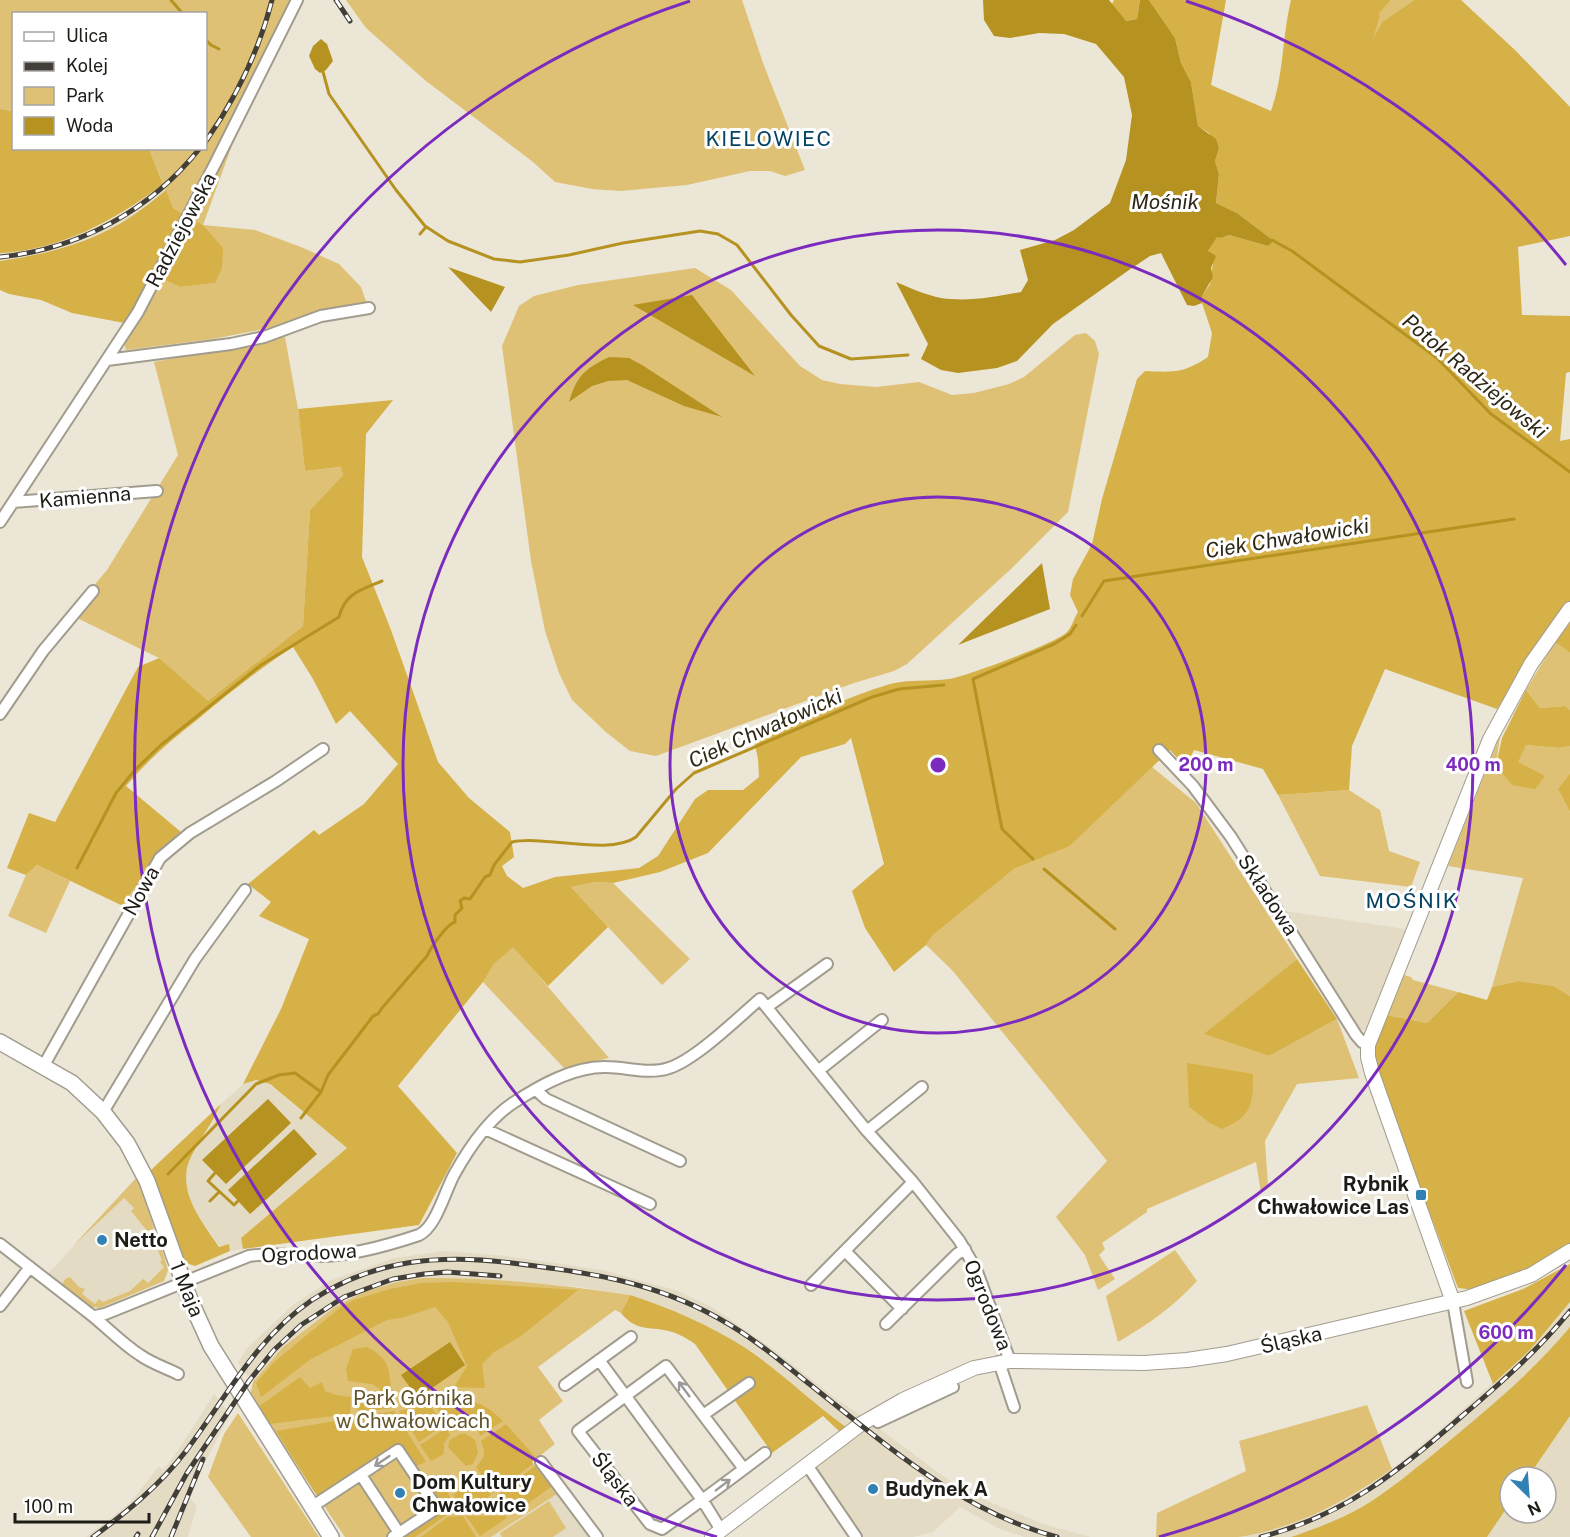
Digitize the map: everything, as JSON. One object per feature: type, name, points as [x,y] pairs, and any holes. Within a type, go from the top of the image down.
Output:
[{"type":"main road","name":"1 Maja","points":[[0,1042],[72,1083],[103,1112],[127,1143],[147,1181],[183,1282],[207,1338],[227,1375],[313,1506],[330,1537]]},
{"type":"street","name":"Radziejowska","points":[[0,522],[138,312],[297,0]]},
{"type":"street","points":[[106,360],[231,344],[264,337],[321,316],[369,308]]},
{"type":"street","name":"Kamienna","points":[[13,502],[157,491]]},
{"type":"street","points":[[0,714],[43,651],[93,591]]},
{"type":"street","points":[[1467,1382],[1453,1302],[1372,1073],[1368,1045],[1490,739],[1531,664],[1570,609]]},
{"type":"street","name":"Nowa","points":[[44,1065],[160,858],[190,832],[276,781],[323,749]]},
{"type":"street","name":"Składowa","points":[[1159,750],[1188,779],[1208,804],[1263,886],[1356,1035],[1368,1045]]},
{"type":"street","points":[[103,1112],[195,959],[245,890]]},
{"type":"street","name":"Ogrodowa","points":[[767,1007],[827,964]]},
{"type":"street","name":"Ogrodowa","points":[[95,1316],[249,1256],[271,1253],[317,1256],[346,1254],[423,1233],[429,1228],[455,1173],[485,1130],[504,1109],[536,1090],[587,1068],[605,1067],[651,1072],[670,1068],[690,1057],[760,999],[867,1131],[913,1182],[965,1249],[981,1281],[1004,1362]]},
{"type":"street","points":[[818,1071],[882,1020]]},
{"type":"street","points":[[867,1131],[921,1087]]},
{"type":"street","points":[[536,1090],[546,1098],[680,1161]]},
{"type":"street","points":[[485,1130],[650,1204]]},
{"type":"street","points":[[810,1285],[913,1182]]},
{"type":"street","points":[[0,1244],[95,1316],[141,1357],[178,1374]]},
{"type":"street","name":"Ogrodowa","points":[[886,1324],[957,1254],[965,1249]]},
{"type":"street","points":[[845,1251],[902,1309]]},
{"type":"street","name":"Śląska","points":[[599,1360],[703,1501],[717,1534],[875,1415],[956,1375],[983,1365],[1004,1362],[1144,1363],[1197,1359],[1257,1348],[1453,1302],[1531,1275],[1570,1251]]},
{"type":"street","points":[[0,1306],[30,1267]]},
{"type":"street","points":[[565,1385],[631,1337]]},
{"type":"street","points":[[1004,1362],[1014,1407]]},
{"type":"street","name":"Śląska","points":[[744,1469],[666,1366],[578,1431],[650,1524],[662,1529],[703,1501],[765,1453]]},
{"type":"street","points":[[704,1415],[749,1383]]},
{"type":"street","points":[[875,1415],[878,1422],[953,1387]]},
{"type":"street","points":[[313,1506],[398,1450],[437,1508],[396,1535],[361,1475]]},
{"type":"street","points":[[541,1462],[597,1537]]},
{"type":"street","points":[[807,1465],[856,1537]]},
{"type":"shaded area","points":[[205,150],[178,181],[131,216],[106,231],[27,258],[0,261],[0,253],[55,243],[96,228],[134,206]]},
{"type":"shaded area","points":[[1285,911],[1406,929],[1366,1030],[1359,1030]]},
{"type":"shaded area","points":[[256,1080],[269,1084],[347,1148],[241,1238],[243,1249],[230,1251],[229,1244],[220,1247],[194,1210],[187,1193],[185,1179],[191,1156],[215,1119],[221,1104],[243,1084]]},
{"type":"shaded area","points":[[138,1176],[168,1270],[164,1281],[99,1307],[65,1290],[48,1274]]},
{"type":"shaded area","points":[[445,1251],[507,1256],[602,1270],[675,1290],[712,1307],[777,1352],[835,1398],[862,1416],[846,1427],[744,1347],[662,1306],[630,1295],[571,1286],[457,1278],[422,1278],[397,1282],[283,1347],[253,1382],[238,1363],[247,1348],[293,1305],[329,1281],[394,1258]]},
{"type":"shaded area","points":[[1570,1302],[1570,1327],[1556,1344],[1495,1404],[1395,1485],[1363,1506],[1327,1525],[1291,1537],[1238,1537],[1281,1526],[1330,1507],[1363,1489],[1392,1469],[1530,1350]]},
{"type":"shaded area","points":[[214,1394],[230,1414],[193,1486],[190,1498],[197,1506],[188,1537],[86,1537],[129,1504],[159,1466],[163,1470]]},
{"type":"shaded area","points":[[1570,1416],[1570,1537],[1487,1537],[1498,1521],[1498,1525],[1558,1525],[1558,1465],[1536,1465]]},
{"type":"shaded area","points":[[873,1424],[950,1481],[985,1500],[1046,1525],[1091,1537],[1024,1537],[1000,1529],[960,1507],[933,1532],[913,1537],[860,1537],[848,1513],[812,1466]]},
{"type":"shaded area","points":[[557,1494],[589,1537],[491,1537]]},
{"type":"green space","points":[[0,0],[303,0],[238,129],[203,225],[173,208],[149,150],[207,150],[207,12],[12,12],[12,111],[0,109]]},
{"type":"green space","points":[[346,0],[742,0],[763,63],[805,170],[785,176],[770,171],[750,171],[687,185],[620,191],[592,189],[555,182],[533,162],[426,81],[366,28]]},
{"type":"green space","points":[[1114,0],[1140,0],[1137,19],[1125,21],[1112,4]]},
{"type":"green space","points":[[1149,0],[1226,0],[1211,85],[1271,111],[1278,84],[1291,0],[1391,0],[1379,14],[1373,39],[1382,22],[1414,0],[1461,0],[1515,50],[1570,107],[1570,236],[1518,247],[1522,315],[1570,316],[1570,372],[1566,373],[1560,441],[1570,439],[1570,601],[1497,709],[1385,669],[1352,746],[1349,790],[1278,795],[1263,769],[1194,750],[1186,767],[1170,750],[1070,846],[1014,869],[932,936],[926,945],[894,972],[865,928],[852,891],[884,864],[851,738],[845,744],[801,757],[708,853],[660,872],[613,883],[595,882],[571,887],[608,927],[548,986],[513,947],[494,964],[483,982],[398,1086],[457,1153],[419,1225],[243,1249],[241,1238],[347,1148],[270,1084],[256,1080],[243,1084],[281,1009],[309,939],[259,916],[271,902],[248,884],[314,830],[319,835],[364,804],[398,764],[350,711],[336,724],[313,679],[293,647],[244,682],[178,736],[151,759],[126,786],[181,832],[157,854],[123,906],[37,865],[26,875],[7,868],[29,813],[55,822],[138,667],[159,658],[208,701],[303,626],[310,510],[343,475],[341,467],[305,471],[298,409],[393,400],[366,434],[362,557],[391,630],[438,762],[469,798],[510,832],[514,857],[502,866],[507,876],[523,888],[555,877],[639,868],[658,856],[695,799],[708,790],[743,790],[759,777],[754,740],[838,703],[890,684],[949,679],[991,666],[1060,637],[1070,628],[1078,612],[1070,595],[1073,579],[1092,544],[1102,499],[1137,379],[1145,371],[1178,371],[1208,357],[1212,333],[1202,303],[1202,296],[1210,284],[1213,263],[1208,251],[1217,236],[1221,238],[1229,235],[1268,246],[1274,241],[1237,213],[1216,203],[1219,174],[1215,161],[1219,149],[1209,133],[1198,126],[1191,82],[1181,63],[1175,38]]},
{"type":"green space","points":[[1391,0],[1414,0],[1382,22],[1371,45],[1379,14]]},
{"type":"green space","points":[[0,109],[12,111],[12,150],[149,150],[163,184],[145,197],[87,231],[45,246],[0,253]]},
{"type":"green space","points":[[166,190],[173,208],[203,225],[223,248],[222,268],[215,283],[180,287],[153,275],[124,323],[72,313],[41,300],[0,290],[0,261],[52,251],[102,233],[132,216]]},
{"type":"green space","points":[[203,225],[255,230],[339,264],[361,287],[367,304],[352,305],[296,319],[279,326],[213,339],[126,350],[124,343],[133,328],[124,323],[153,275],[180,287],[215,283]]},
{"type":"green space","points":[[695,268],[731,290],[800,366],[822,380],[840,384],[876,387],[919,382],[952,395],[974,393],[1009,384],[1024,377],[1075,335],[1086,333],[1095,341],[1099,354],[1068,512],[1012,568],[907,664],[894,671],[854,683],[656,756],[630,751],[607,733],[572,700],[559,673],[545,631],[531,561],[502,346],[519,306],[534,296],[578,285]]},
{"type":"green space","points":[[285,337],[298,409],[305,471],[342,467],[343,475],[310,510],[303,626],[207,702],[159,658],[75,617],[178,455],[154,362]]},
{"type":"green space","points":[[1570,623],[1570,653],[1555,642]]},
{"type":"green space","points":[[1555,642],[1570,653],[1570,710],[1564,706],[1540,708],[1526,690]]},
{"type":"green space","points":[[1526,690],[1540,708],[1565,706],[1570,710],[1570,746],[1559,748],[1526,745],[1518,762],[1545,776],[1535,789],[1512,785],[1496,766],[1502,738]]},
{"type":"green space","points":[[1500,736],[1496,766],[1514,765],[1526,745],[1559,748],[1570,746],[1570,773],[1558,789],[1570,812],[1570,996],[1554,986],[1519,981],[1492,987],[1523,878],[1448,866]]},
{"type":"green space","points":[[1152,767],[1196,803],[1297,959],[1205,1034],[1269,1056],[1337,1019],[1359,1078],[1297,1084],[1265,1141],[1268,1186],[1261,1193],[1256,1162],[1147,1209],[1147,1212],[1102,1243],[1105,1249],[1099,1255],[1115,1279],[1098,1290],[1085,1255],[1056,1217],[1107,1161],[952,970],[926,945],[932,936],[1014,869],[1070,846]]},
{"type":"green space","points":[[1570,773],[1570,812],[1558,789]]},
{"type":"green space","points":[[1349,790],[1380,810],[1389,851],[1420,862],[1411,887],[1320,876],[1278,795]]},
{"type":"green space","points":[[37,865],[70,881],[46,933],[8,916],[26,875]]},
{"type":"green space","points":[[595,882],[613,883],[690,959],[662,985],[571,887]]},
{"type":"green space","points":[[513,946],[609,1058],[564,1068],[483,982],[494,964]]},
{"type":"green space","points":[[1297,959],[1337,1019],[1269,1056],[1204,1034]]},
{"type":"green space","points":[[1398,973],[1411,977],[1413,980],[1458,992],[1427,1023],[1386,1015]]},
{"type":"green space","points":[[1519,981],[1554,986],[1570,996],[1570,1244],[1522,1274],[1475,1290],[1458,1288],[1391,1110],[1373,1052],[1386,1015],[1427,1023],[1458,992],[1487,1000],[1492,987]]},
{"type":"green space","points":[[1187,1063],[1253,1074],[1251,1102],[1245,1114],[1222,1129],[1189,1107]]},
{"type":"green space","points":[[221,1104],[193,1153],[186,1179],[192,1203],[198,1215],[219,1247],[229,1244],[230,1251],[195,1266],[186,1263],[151,1170]]},
{"type":"green space","points":[[138,1176],[154,1228],[148,1232],[131,1211],[134,1208],[124,1198],[73,1246]]},
{"type":"green space","points":[[162,1250],[168,1270],[164,1281],[100,1308],[93,1307],[61,1287],[65,1279],[70,1277],[79,1287],[85,1289],[82,1294],[95,1304],[99,1299],[103,1302],[130,1291],[143,1279],[148,1283],[164,1267],[160,1262],[162,1260],[158,1251]]},
{"type":"green space","points":[[1175,1250],[1197,1281],[1160,1314],[1118,1342],[1106,1296]]},
{"type":"green space","points":[[1570,1264],[1570,1302],[1530,1350],[1493,1384],[1464,1311],[1523,1289]]},
{"type":"green space","name":"Park Górnika w Chwałowicach","points":[[422,1278],[526,1282],[630,1295],[621,1313],[615,1310],[538,1367],[563,1401],[539,1420],[555,1444],[532,1462],[557,1494],[491,1537],[345,1537],[250,1396],[253,1382],[283,1347],[335,1307],[364,1292],[397,1282]]},
{"type":"green space","points":[[454,1282],[578,1290],[521,1336],[494,1352],[482,1364],[485,1388],[454,1387],[467,1366],[448,1322],[435,1307],[387,1320],[311,1359],[261,1397],[256,1383],[274,1362],[341,1307],[354,1300],[390,1289],[421,1283]]},
{"type":"green space","points":[[630,1295],[689,1318],[744,1347],[846,1427],[839,1431],[823,1416],[772,1453],[695,1344],[672,1332],[636,1325],[621,1313]]},
{"type":"green space","points":[[1570,1327],[1570,1416],[1536,1465],[1498,1465],[1498,1521],[1487,1537],[1291,1537],[1345,1516],[1391,1488],[1471,1423]]},
{"type":"green space","points":[[367,1347],[386,1363],[392,1408],[361,1412],[354,1406],[378,1398],[380,1389],[372,1384],[348,1381],[346,1369],[353,1349]]},
{"type":"green space","points":[[300,1377],[310,1388],[322,1382],[325,1391],[351,1397],[350,1414],[269,1424],[258,1407]]},
{"type":"green space","points":[[466,1401],[486,1407],[503,1421],[480,1436],[475,1421],[470,1418],[455,1417],[453,1422],[457,1430],[452,1432],[434,1404]]},
{"type":"green space","points":[[430,1405],[444,1425],[419,1442],[399,1411]]},
{"type":"green space","points":[[1367,1405],[1392,1469],[1357,1492],[1319,1512],[1279,1528],[1259,1533],[1238,1537],[1156,1537],[1157,1513],[1246,1471],[1239,1441]]},
{"type":"green space","points":[[394,1411],[426,1462],[413,1467],[400,1448],[319,1499],[276,1431]]},
{"type":"green space","points":[[238,1413],[319,1537],[251,1537],[208,1477],[224,1434]]},
{"type":"green space","points":[[506,1424],[536,1458],[533,1464],[493,1493],[476,1467],[484,1455],[481,1441]]},
{"type":"green space","points":[[446,1428],[450,1435],[444,1443],[444,1454],[431,1461],[420,1445]]},
{"type":"green space","points":[[460,1434],[466,1434],[475,1440],[478,1452],[473,1464],[466,1466],[448,1447],[450,1440]]},
{"type":"green space","points":[[535,1466],[551,1487],[510,1516],[496,1496]]},
{"type":"green space","points":[[479,1479],[491,1495],[464,1513],[453,1495]]},
{"type":"green space","points":[[443,1486],[461,1513],[446,1515],[415,1537],[399,1537],[439,1509],[429,1493]]},
{"type":"green space","points":[[493,1498],[504,1513],[472,1513]]},
{"type":"green space","points":[[549,1501],[566,1528],[553,1537],[502,1537],[500,1533]]},
{"type":"green space","points":[[463,1516],[476,1537],[421,1537],[448,1517]]},
{"type":"green space","points":[[466,1516],[505,1516],[507,1518],[480,1536]]},
{"type":"water","name":"Mośnik","points":[[983,0],[1109,0],[1126,21],[1137,19],[1140,0],[1149,0],[1175,38],[1181,63],[1191,82],[1198,126],[1216,139],[1219,149],[1215,161],[1219,174],[1216,203],[1237,213],[1274,241],[1268,246],[1229,235],[1217,237],[1208,251],[1216,256],[1211,268],[1213,277],[1202,296],[1202,303],[1194,306],[1187,305],[1161,253],[1150,256],[1053,324],[1017,361],[997,368],[958,373],[941,370],[921,359],[928,344],[896,282],[930,295],[951,299],[981,298],[1021,292],[1028,280],[1020,250],[1055,240],[1074,230],[1110,203],[1126,160],[1132,115],[1124,77],[1096,44],[1064,34],[1039,33],[1010,38],[994,36],[984,20]]},
{"type":"water","points":[[321,39],[327,44],[333,61],[326,70],[320,73],[315,69],[309,56],[313,46]]},
{"type":"water","points":[[448,267],[505,287],[491,312]]},
{"type":"water","points":[[692,295],[755,376],[633,305]]},
{"type":"water","points":[[609,357],[629,358],[722,417],[684,406],[627,380],[608,381],[592,386],[569,402],[583,374],[593,365]]},
{"type":"water","points":[[1042,563],[1050,609],[958,645]]},
{"type":"water","points":[[268,1099],[291,1123],[226,1184],[202,1160]]},
{"type":"water","points":[[294,1129],[317,1154],[250,1214],[228,1190]]},
{"type":"water","points":[[450,1342],[465,1365],[418,1398],[401,1375]]},
{"type":"waterway","points":[[171,0],[181,12]]},
{"type":"waterway","points":[[207,41],[219,49]]},
{"type":"waterway","points":[[322,68],[329,94],[396,190],[425,226],[448,241],[494,259],[520,262],[700,231],[718,234],[737,245],[791,315],[819,346],[851,359],[908,355]]},
{"type":"waterway","points":[[420,234],[426,227]]},
{"type":"waterway","name":"Potok Radziejowski","points":[[1272,240],[1292,251],[1437,358],[1491,414],[1570,472]]},
{"type":"waterway","name":"Ciek Chwałowicki","points":[[1082,616],[1104,581],[1514,519]]},
{"type":"waterway","points":[[77,868],[116,793],[135,770],[161,745],[261,665],[339,617],[345,603],[355,593],[382,581]]},
{"type":"waterway","points":[[1033,859],[1002,829],[973,679],[1054,644],[1070,634],[1076,625]]},
{"type":"waterway","name":"Ciek Chwałowicki","points":[[301,1118],[321,1092],[328,1075],[373,1016],[378,1014],[427,956],[443,932],[455,922],[455,915],[462,908],[460,901],[464,898],[470,899],[485,877],[490,875],[494,865],[512,842],[541,841],[593,845],[624,842],[636,837],[676,789],[694,773],[872,697],[899,689],[944,685]]},
{"type":"waterway","points":[[1044,869],[1115,929]]},
{"type":"waterway","points":[[168,1174],[256,1084],[279,1075],[295,1073],[321,1092]]},
{"type":"waterway","points":[[215,1173],[208,1181],[234,1205],[238,1201]]},
{"type":"waterway","points":[[210,1201],[219,1192]]},
{"type":"railway","points":[[207,139],[245,74],[267,19],[272,0]]},
{"type":"railway","points":[[336,0],[350,21]]},
{"type":"railway","points":[[0,257],[29,253],[58,245],[85,236],[111,223],[136,208],[159,190],[198,150]]},
{"type":"railway","points":[[93,1537],[131,1508],[165,1475],[186,1451],[258,1351],[292,1315],[336,1286],[360,1276],[409,1263],[459,1259],[566,1270],[618,1280],[693,1305],[751,1339],[892,1450],[954,1492],[986,1510],[1057,1537]]},
{"type":"railway","points":[[152,1537],[187,1473],[249,1381],[274,1350],[301,1325],[344,1297],[393,1279],[447,1272],[500,1276]]},
{"type":"railway","points":[[1261,1537],[1319,1517],[1345,1504],[1392,1473],[1505,1379],[1570,1311]]},
{"type":"railway","points":[[171,1537],[203,1459]]},
{"type":"place","name":"Rybnik Chwałowice Las","points":[[1421,1195]]},
{"type":"place","name":"Netto","points":[[102,1240]]},
{"type":"place","name":"Budynek A","points":[[873,1489]]},
{"type":"place","name":"Dom Kultury Chwałowice","points":[[400,1493]]},
{"type":"district","name":"KIELOWIEC","points":[[769,138]]},
{"type":"district","name":"MOŚNIK","points":[[1412,900]]}]
